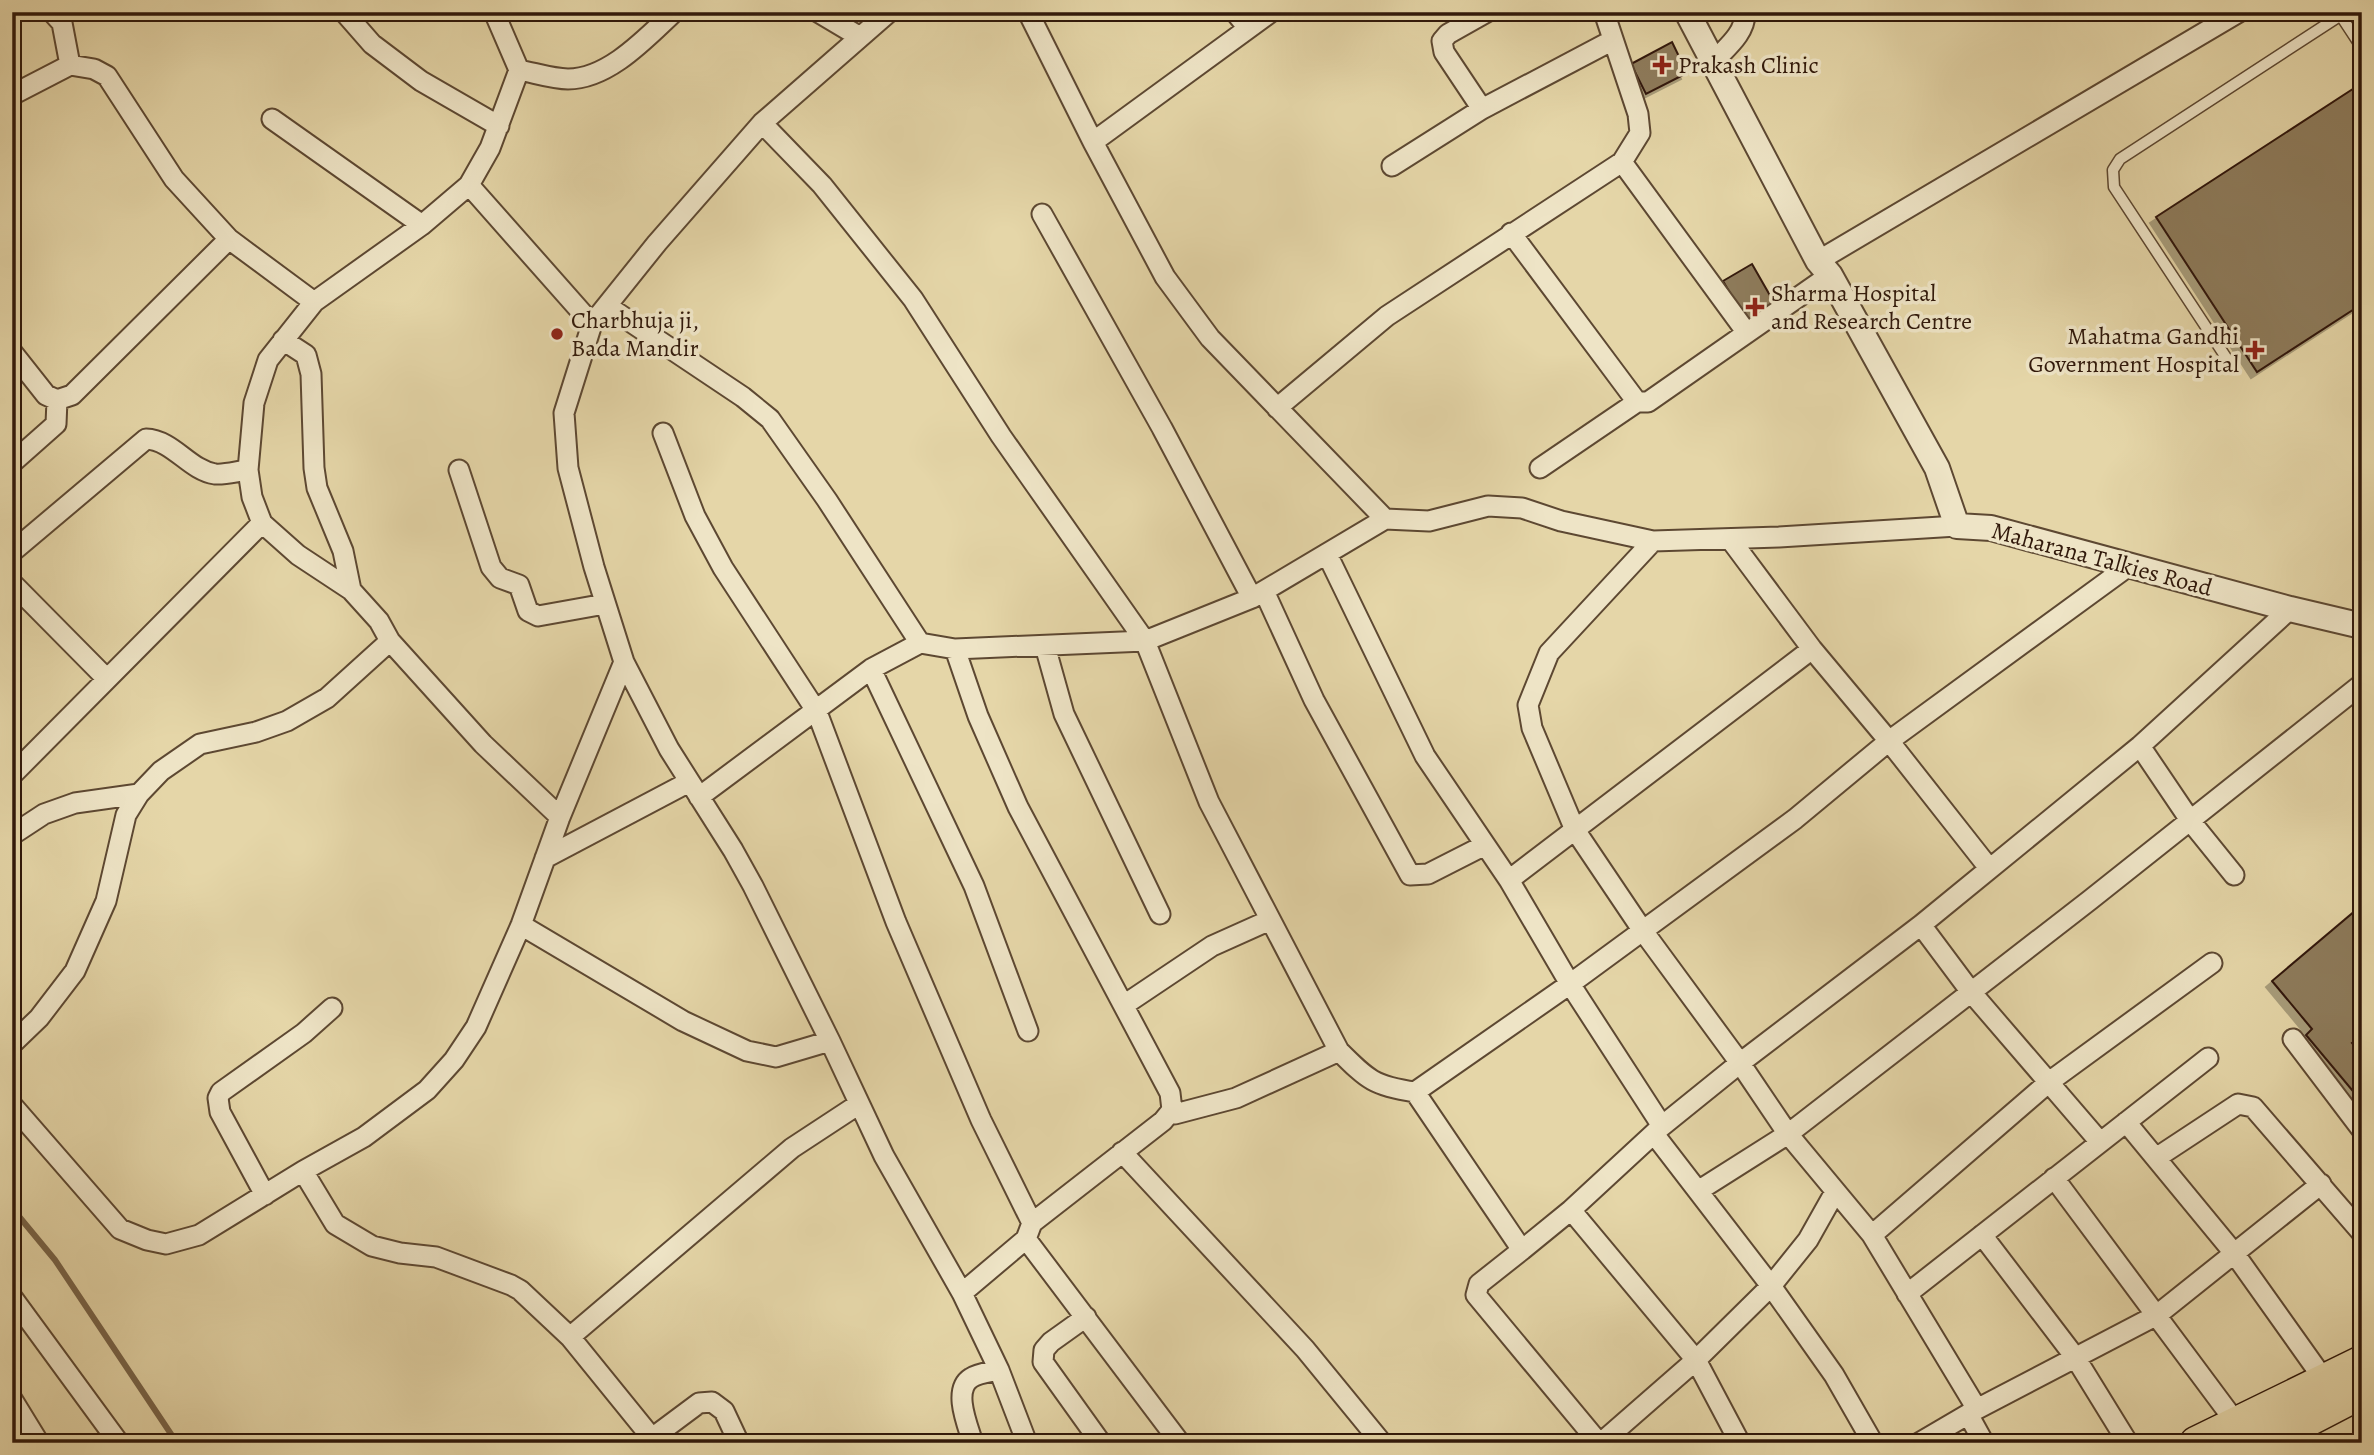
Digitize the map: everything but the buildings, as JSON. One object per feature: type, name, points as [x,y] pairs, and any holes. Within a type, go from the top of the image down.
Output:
[{"type":"main road","points":[[2196,1443],[2244,1433],[2325,1381],[2362,1362]]},
{"type":"main road","points":[[2264,1443],[2362,1392]]},
{"type":"street","points":[[52,12],[62,23],[70,65]]},
{"type":"street","points":[[344,12],[372,44],[421,81],[499,126]]},
{"type":"street","points":[[494,12],[519,70],[490,148],[469,185],[422,225],[314,302],[268,360],[254,403],[248,470],[252,497],[262,523],[298,555],[351,590],[379,621],[390,641],[483,744],[560,817]]},
{"type":"street","points":[[519,70],[570,79],[600,71],[631,52],[674,12]]},
{"type":"street","points":[[818,12],[860,37]]},
{"type":"street","points":[[889,12],[762,123],[657,243],[592,324],[564,414],[568,468],[605,604],[624,662],[694,790],[753,886],[884,1156],[962,1293],[999,1370],[1027,1443]]},
{"type":"street","points":[[1028,12],[1093,142],[1165,276],[1210,338],[1385,519]]},
{"type":"street","points":[[1235,12],[1248,28]]},
{"type":"street","points":[[1093,142],[1272,12]]},
{"type":"street","points":[[1482,109],[1444,52],[1442,41],[1448,34],[1487,12]]},
{"type":"street","points":[[1277,408],[1387,316],[1622,162],[1640,134],[1638,114],[1604,12]]},
{"type":"street","name":"Maharana Talkies Road","points":[[1687,12],[1824,268],[1937,468],[1957,526],[1991,528],[2362,626]]},
{"type":"street","points":[[1713,62],[1738,36],[1745,12]]},
{"type":"street","points":[[1541,468],[1637,401],[1648,402],[1747,333],[1824,268],[2239,12]]},
{"type":"street","points":[[1392,166],[1482,109],[1613,40]]},
{"type":"street","points":[[12,95],[70,65],[94,69],[107,76],[174,179],[229,239],[314,302]]},
{"type":"street","points":[[272,119],[422,225]]},
{"type":"street","points":[[762,123],[822,185],[913,299],[1001,436],[1145,641],[1209,802],[1339,1051],[1366,1078],[1384,1087],[1416,1092],[1570,984],[1795,819],[1889,741],[2130,565]]},
{"type":"street","points":[[1622,162],[1747,333]]},
{"type":"street","points":[[469,185],[592,324]]},
{"type":"street","points":[[1042,214],[1258,594],[1410,875],[1428,874],[1485,845]]},
{"type":"street","points":[[1511,233],[1637,401]]},
{"type":"street","points":[[12,352],[46,396],[57,400],[72,395],[229,239]]},
{"type":"street","points":[[607,306],[743,397],[770,419],[827,500],[920,643]]},
{"type":"street","points":[[284,340],[306,355],[311,374],[317,488],[343,551],[351,590]]},
{"type":"street","points":[[12,463],[56,424],[57,400]]},
{"type":"street","points":[[663,433],[695,516],[718,558],[817,712],[896,922],[1029,1231],[1086,1317],[1180,1443]]},
{"type":"street","points":[[12,552],[146,439],[159,441],[202,469],[215,474],[248,470]]},
{"type":"street","points":[[459,470],[491,567],[500,578],[519,586],[528,611],[538,616],[605,604]]},
{"type":"street","points":[[545,858],[694,790],[817,712],[871,669],[920,643],[955,649],[1145,641],[1258,594],[1385,519],[1429,521],[1488,506],[1522,508],[1561,520],[1653,541],[1957,526]]},
{"type":"street","points":[[12,775],[262,523]]},
{"type":"street","points":[[1730,539],[1812,649],[1989,868]]},
{"type":"street","points":[[1653,541],[1549,653],[1528,705],[1532,728],[1574,830],[1788,1134],[1872,1235],[1908,1294],[1972,1412],[1984,1443]]},
{"type":"street","points":[[1326,554],[1425,756],[1508,880],[1658,1130],[1698,1191],[1771,1286],[1834,1375],[1873,1443]]},
{"type":"street","points":[[12,583],[106,678]]},
{"type":"street","points":[[1835,1192],[1808,1240],[1771,1286],[1696,1360],[1600,1443],[1476,1295],[1479,1284],[1571,1210],[1658,1130],[1740,1063],[1921,925],[2140,746],[2290,609]]},
{"type":"street","points":[[12,1044],[39,1018],[75,971],[106,901],[126,814],[139,794],[161,771],[200,744],[256,732],[287,721],[327,698],[390,641]]},
{"type":"street","points":[[1045,646],[1064,714],[1160,914]]},
{"type":"street","points":[[955,649],[978,716],[1018,807],[1170,1093],[1175,1114],[1236,1098],[1339,1051]]},
{"type":"street","points":[[1508,880],[1812,649]]},
{"type":"street","points":[[12,1105],[120,1229],[166,1244],[200,1235],[303,1171],[364,1137],[427,1090],[454,1060],[476,1027],[521,925],[560,817],[624,662]]},
{"type":"street","points":[[871,669],[974,886],[1028,1031]]},
{"type":"street","points":[[1698,1191],[1788,1134],[2362,684]]},
{"type":"street","points":[[2140,746],[2190,820],[2234,875]]},
{"type":"street","points":[[12,835],[44,814],[75,803],[139,794]]},
{"type":"street","points":[[1124,1005],[1212,946],[1270,920]]},
{"type":"street","points":[[521,925],[682,1021],[747,1052],[776,1057],[830,1041]]},
{"type":"street","points":[[1921,925],[1971,992],[2100,1142]]},
{"type":"street","points":[[1872,1235],[2049,1082],[2212,963]]},
{"type":"street","points":[[265,1195],[220,1112],[218,1098],[221,1092],[304,1033],[331,1008]]},
{"type":"street","points":[[2292,1038],[2362,1130]]},
{"type":"street","points":[[1908,1294],[2208,1058]]},
{"type":"street","points":[[1416,1092],[1522,1250]]},
{"type":"street","points":[[570,1337],[792,1148],[859,1104]]},
{"type":"street","points":[[2156,1158],[2238,1104],[2253,1107],[2362,1233]]},
{"type":"street","points":[[962,1293],[1029,1231],[1163,1121],[1172,1110]]},
{"type":"street","points":[[2126,1122],[2234,1252],[2325,1381]]},
{"type":"street","points":[[1122,1152],[1305,1349],[1382,1443]]},
{"type":"street","points":[[303,1171],[335,1224],[372,1247],[436,1257],[520,1290],[570,1337],[654,1440],[699,1403],[712,1402],[724,1411],[739,1443]]},
{"type":"street","points":[[2054,1178],[2244,1433]]},
{"type":"street","points":[[1919,1443],[1972,1412],[2157,1315],[2321,1184]]},
{"type":"street","points":[[1571,1210],[1696,1360],[1740,1443]]},
{"type":"street","points":[[1982,1235],[2075,1357],[2128,1443]]},
{"type":"street","points":[[12,1297],[119,1443]]},
{"type":"street","points":[[1086,1317],[1051,1342],[1044,1350],[1043,1362],[1101,1443]]},
{"type":"street","points":[[972,1443],[962,1399],[964,1387],[970,1378],[999,1370]]},
{"type":"street","points":[[12,1399],[39,1443]]},
{"type":"lane","points":[[2231,365],[2114,187],[2113,170],[2120,159],[2340,14],[2362,48]]},
{"type":"waterway","points":[[12,1208],[55,1260],[177,1443]]},
{"type":"place","name":"Prakash Clinic","points":[[1662,65]]},
{"type":"place","name":"Sharma Hospital and Research Centre","points":[[1755,307]]},
{"type":"place","name":"Charbhuja ji, Bada Mandir","points":[[557,334]]},
{"type":"place","name":"Mahatma Gandhi Government Hospital","points":[[2255,350]]}]
